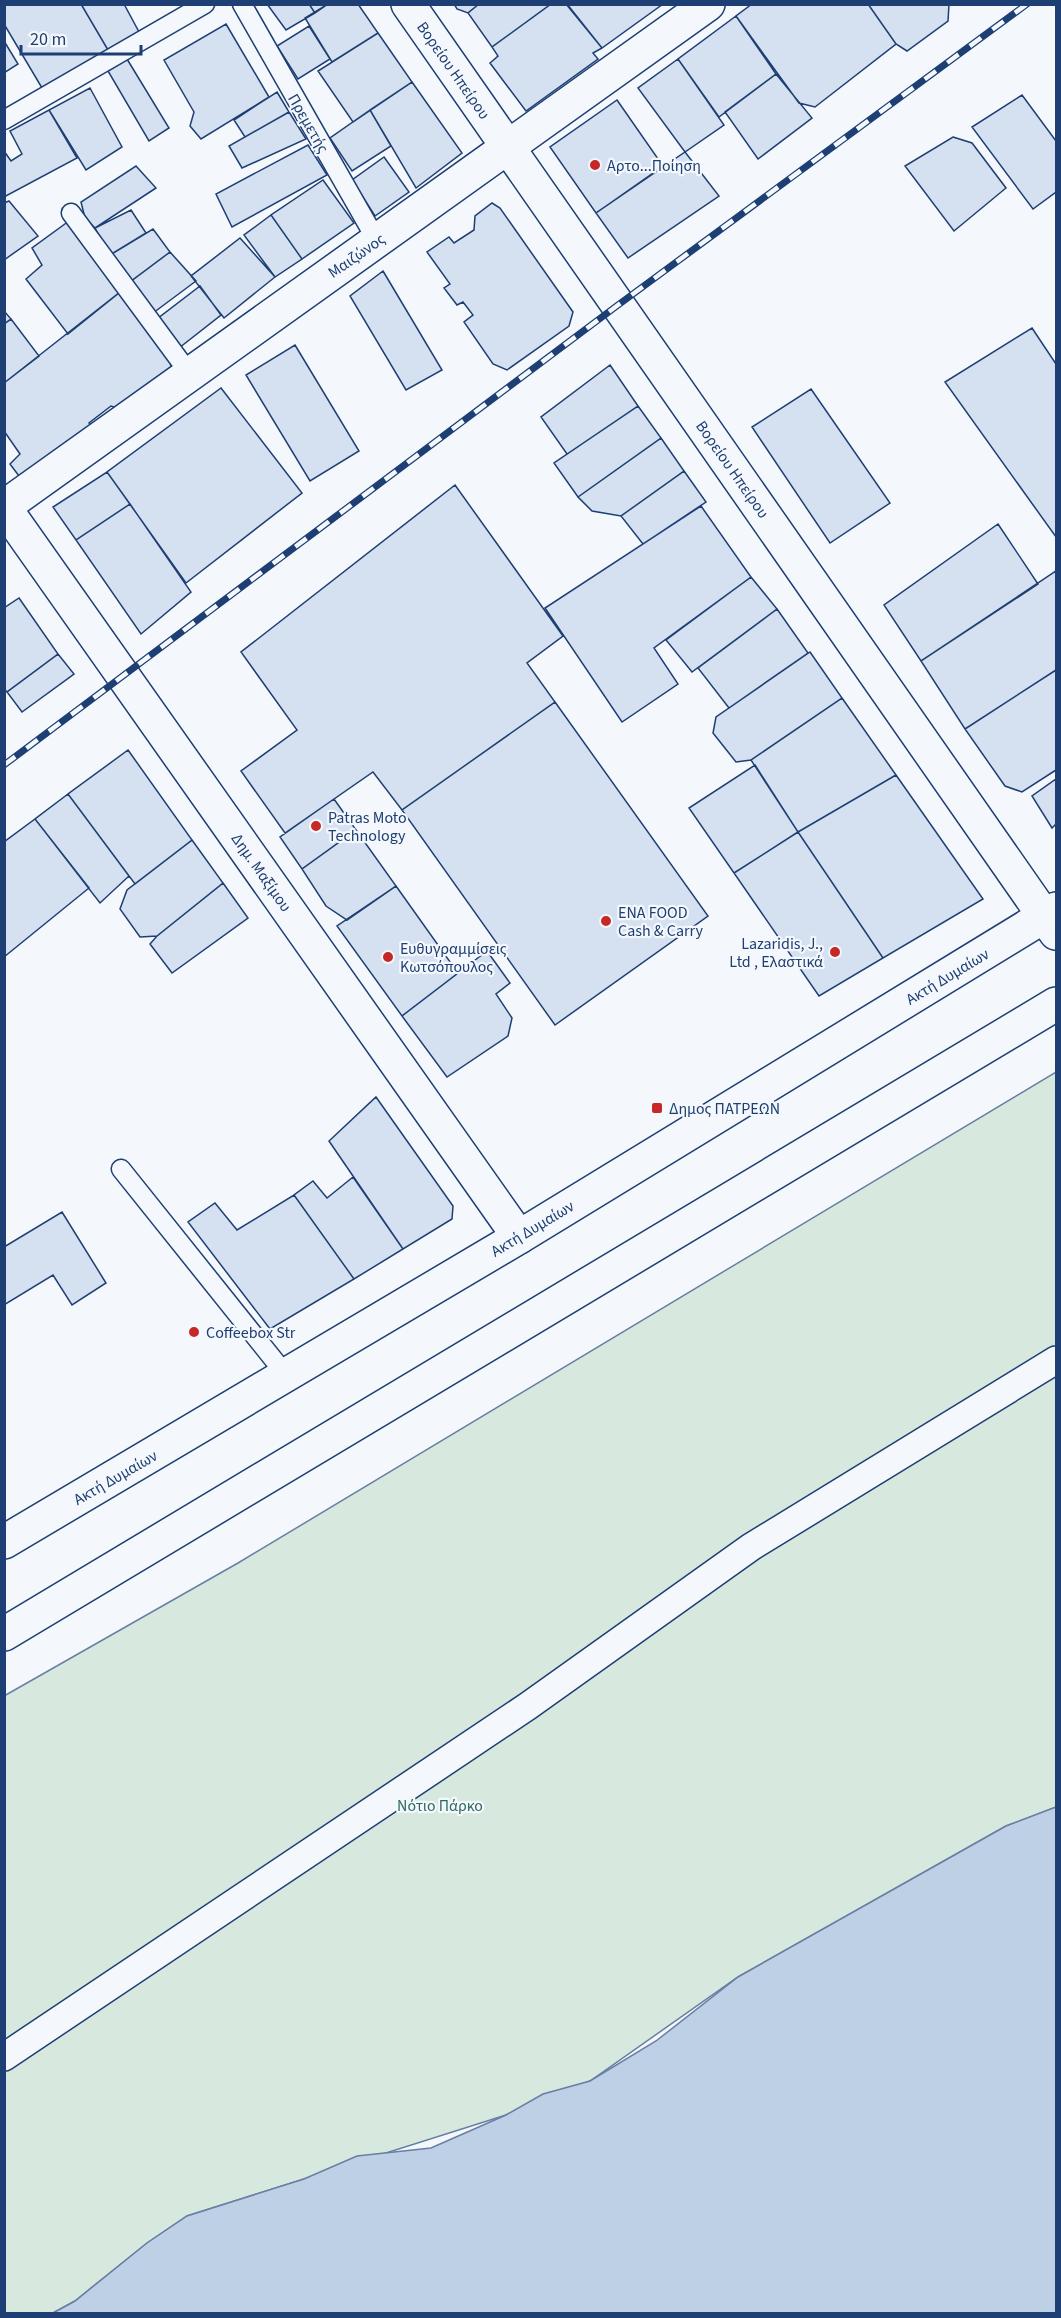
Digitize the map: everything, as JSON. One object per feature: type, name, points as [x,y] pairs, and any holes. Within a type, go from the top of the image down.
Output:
[{"type":"main road","name":"Βορείου Ηπείρου","points":[[408,4],[1053,920]]},
{"type":"main road","name":"Μαιζώνος","points":[[4,507],[708,4]]},
{"type":"main road","name":"Δημ. Μαξίμου","points":[[4,507],[519,1237]]},
{"type":"main road","name":"Ακτή Δυμαίων","points":[[4,1542],[1053,920]]},
{"type":"main road","points":[[4,1634],[1056,1004]]},
{"type":"street","points":[[4,2057],[528,1706],[751,1546],[1056,1360]]},
{"type":"lane","points":[[4,120],[205,4]]},
{"type":"lane","name":"Πρεμετής","points":[[242,4],[377,241]]},
{"type":"lane","points":[[71,213],[189,373]]},
{"type":"lane","points":[[121,1169],[286,1375]]},
{"type":"green space","name":"Νότιο Πάρκο","points":[[1056,1072],[1056,1807],[1006,1826],[738,1977],[590,2081],[506,2115],[187,2216],[147,2243],[75,2301],[53,2313],[5,2313],[4,1696],[238,1563]]},
{"type":"water","points":[[1056,1807],[1056,2313],[53,2313],[75,2301],[147,2243],[187,2216],[304,2179],[357,2156],[431,2148],[506,2115],[543,2094],[590,2081],[656,2041],[738,1977],[1006,1826]]},
{"type":"building","points":[[4,4],[81,4],[108,50],[42,88],[4,24]]},
{"type":"building","points":[[81,4],[124,4],[139,32],[108,50]]},
{"type":"building","points":[[267,4],[309,4],[315,13],[286,30]]},
{"type":"building","points":[[309,4],[328,4],[315,13]]},
{"type":"building","points":[[328,4],[358,4],[378,33],[332,62],[305,18]]},
{"type":"building","points":[[454,4],[479,4],[468,13],[457,9]]},
{"type":"building","points":[[479,4],[551,4],[492,47],[468,13]]},
{"type":"building","points":[[551,4],[566,4],[602,48],[593,53],[598,59],[526,111],[490,63],[498,56],[492,47]]},
{"type":"building","points":[[567,4],[663,4],[602,48]]},
{"type":"building","points":[[752,4],[868,4],[896,44],[815,107],[799,103],[736,16]]},
{"type":"building","points":[[868,4],[949,4],[948,21],[907,51],[896,44]]},
{"type":"building","points":[[736,16],[776,74],[719,117],[678,59]]},
{"type":"building","points":[[226,24],[269,97],[201,139],[190,126],[194,112],[164,60]]},
{"type":"building","points":[[309,26],[330,59],[298,79],[277,46]]},
{"type":"building","points":[[378,33],[412,82],[353,122],[318,71]]},
{"type":"building","points":[[4,41],[18,64],[4,73]]},
{"type":"building","points":[[127,59],[169,128],[149,141],[108,71]]},
{"type":"building","points":[[678,59],[724,125],[685,152],[638,88]]},
{"type":"building","points":[[776,74],[812,118],[758,159],[725,112]]},
{"type":"building","points":[[412,82],[462,153],[416,188],[370,110]]},
{"type":"building","points":[[90,88],[122,147],[86,170],[49,110]]},
{"type":"building","points":[[277,92],[289,112],[245,137],[234,120]]},
{"type":"building","points":[[1022,95],[1056,141],[1056,192],[1033,209],[972,127]]},
{"type":"building","points":[[617,100],[663,166],[596,213],[550,147]]},
{"type":"building","points":[[49,110],[77,158],[4,197],[4,151],[11,161],[22,154],[10,131]]},
{"type":"building","points":[[370,110],[391,146],[352,171],[330,138]]},
{"type":"building","points":[[289,112],[306,139],[242,168],[229,146]]},
{"type":"building","points":[[953,137],[972,143],[1006,188],[954,231],[905,166]]},
{"type":"building","points":[[308,145],[327,175],[232,227],[216,194]]},
{"type":"building","points":[[685,152],[719,196],[628,258],[596,213]]},
{"type":"building","points":[[384,157],[409,192],[375,216],[352,180]]},
{"type":"building","points":[[136,166],[156,188],[95,228],[85,218],[81,202]]},
{"type":"building","points":[[323,180],[354,223],[302,259],[271,215]]},
{"type":"building","points":[[9,201],[38,236],[4,260],[4,203]]},
{"type":"building","points":[[492,203],[500,208],[573,312],[569,326],[507,370],[493,364],[464,322],[473,315],[463,302],[457,305],[444,288],[450,284],[427,252],[449,237],[454,243],[474,230],[475,216]]},
{"type":"building","points":[[131,210],[146,233],[110,255],[95,228]]},
{"type":"building","points":[[271,215],[302,259],[275,277],[244,235]]},
{"type":"building","points":[[69,221],[120,292],[68,334],[26,279],[42,265],[32,248]]},
{"type":"building","points":[[153,229],[170,252],[130,282],[110,255]]},
{"type":"building","points":[[240,238],[275,277],[224,318],[191,276]]},
{"type":"building","points":[[170,252],[196,281],[153,313],[130,282]]},
{"type":"building","points":[[383,271],[442,370],[406,390],[350,296]]},
{"type":"building","points":[[200,286],[221,315],[179,348],[157,319]]},
{"type":"building","points":[[120,292],[166,352],[173,371],[123,410],[111,406],[89,423],[92,429],[22,480],[10,464],[20,454],[4,431],[4,383]]},
{"type":"building","points":[[4,311],[11,319],[4,324]]},
{"type":"building","points":[[11,319],[39,356],[4,383],[4,324]]},
{"type":"building","points":[[1032,328],[1056,364],[1056,537],[945,382]]},
{"type":"building","points":[[295,345],[359,451],[310,481],[246,375]]},
{"type":"building","points":[[610,365],[638,406],[567,454],[541,417]]},
{"type":"building","points":[[221,388],[302,493],[186,583],[107,472]]},
{"type":"building","points":[[811,389],[890,503],[830,543],[752,427]]},
{"type":"building","points":[[638,406],[661,438],[578,497],[554,463]]},
{"type":"building","points":[[661,438],[684,471],[621,516],[592,511],[578,497]]},
{"type":"building","points":[[684,471],[706,502],[643,544],[621,516]]},
{"type":"building","points":[[107,472],[130,504],[76,540],[53,507]]},
{"type":"building","points":[[455,485],[563,636],[527,663],[555,702],[402,810],[373,772],[285,833],[241,771],[297,730],[241,652]]},
{"type":"building","points":[[130,504],[191,592],[141,634],[76,540]]},
{"type":"building","points":[[701,506],[751,577],[654,648],[678,684],[622,722],[545,608]]},
{"type":"building","points":[[998,524],[1038,584],[921,661],[884,605]]},
{"type":"building","points":[[1056,571],[1056,670],[965,729],[921,661]]},
{"type":"building","points":[[751,577],[777,609],[692,672],[666,640]]},
{"type":"building","points":[[19,598],[58,654],[7,692],[4,689],[4,608]]},
{"type":"building","points":[[777,609],[808,653],[729,708],[698,668]]},
{"type":"building","points":[[810,652],[842,698],[751,760],[736,762],[713,733],[716,717]]},
{"type":"building","points":[[58,654],[74,674],[22,712],[7,692]]},
{"type":"building","points":[[1056,670],[1056,770],[1022,792],[1005,786],[965,729]]},
{"type":"building","points":[[842,698],[896,775],[798,832],[751,760]]},
{"type":"building","points":[[555,702],[708,916],[555,1025],[402,810]]},
{"type":"building","points":[[128,750],[192,840],[135,884],[68,794]]},
{"type":"building","points":[[755,765],[798,832],[734,873],[689,808]]},
{"type":"building","points":[[896,775],[983,899],[883,958],[798,832]]},
{"type":"building","points":[[1056,779],[1056,824],[1052,828],[1032,796]]},
{"type":"building","points":[[68,794],[129,876],[100,903],[35,819]]},
{"type":"building","points":[[334,799],[356,830],[302,869],[280,837]]},
{"type":"building","points":[[35,819],[89,888],[4,957],[4,842]]},
{"type":"building","points":[[356,830],[396,886],[347,920],[326,906],[302,869]]},
{"type":"building","points":[[798,832],[883,958],[819,996],[734,873]]},
{"type":"building","points":[[192,840],[223,883],[157,936],[140,937],[120,909],[127,890]]},
{"type":"building","points":[[223,883],[248,918],[172,973],[150,944]]},
{"type":"building","points":[[396,886],[458,973],[402,1016],[337,926]]},
{"type":"building","points":[[487,951],[510,983],[496,994],[512,1018],[508,1036],[447,1077],[402,1016]]},
{"type":"building","points":[[376,1097],[453,1206],[452,1219],[403,1249],[329,1141]]},
{"type":"building","points":[[353,1177],[403,1249],[354,1279],[294,1195],[313,1181],[327,1198]]},
{"type":"building","points":[[294,1195],[354,1279],[270,1329],[188,1222],[215,1203],[237,1230]]},
{"type":"building","points":[[62,1212],[106,1283],[72,1305],[53,1275],[4,1305],[4,1247]]},
{"type":"railway","points":[[4,765],[618,305],[1027,4]]},
{"type":"place","name":"Αρτο...Ποίηση","points":[[595,165]]},
{"type":"place","name":"Patras Moto Technology","points":[[316,826]]},
{"type":"place","name":"ENA FOOD Cash & Carry","points":[[606,921]]},
{"type":"place","name":"Lazaridis, J., Ltd , Ελαστικά","points":[[835,952]]},
{"type":"place","name":"Ευθυγραμμίσεις Κωτσόπουλος","points":[[388,957]]},
{"type":"place","name":"Δημος ΠΑΤΡΕΩΝ","points":[[657,1108]]},
{"type":"place","name":"Coffeebox Str","points":[[194,1332]]}]
